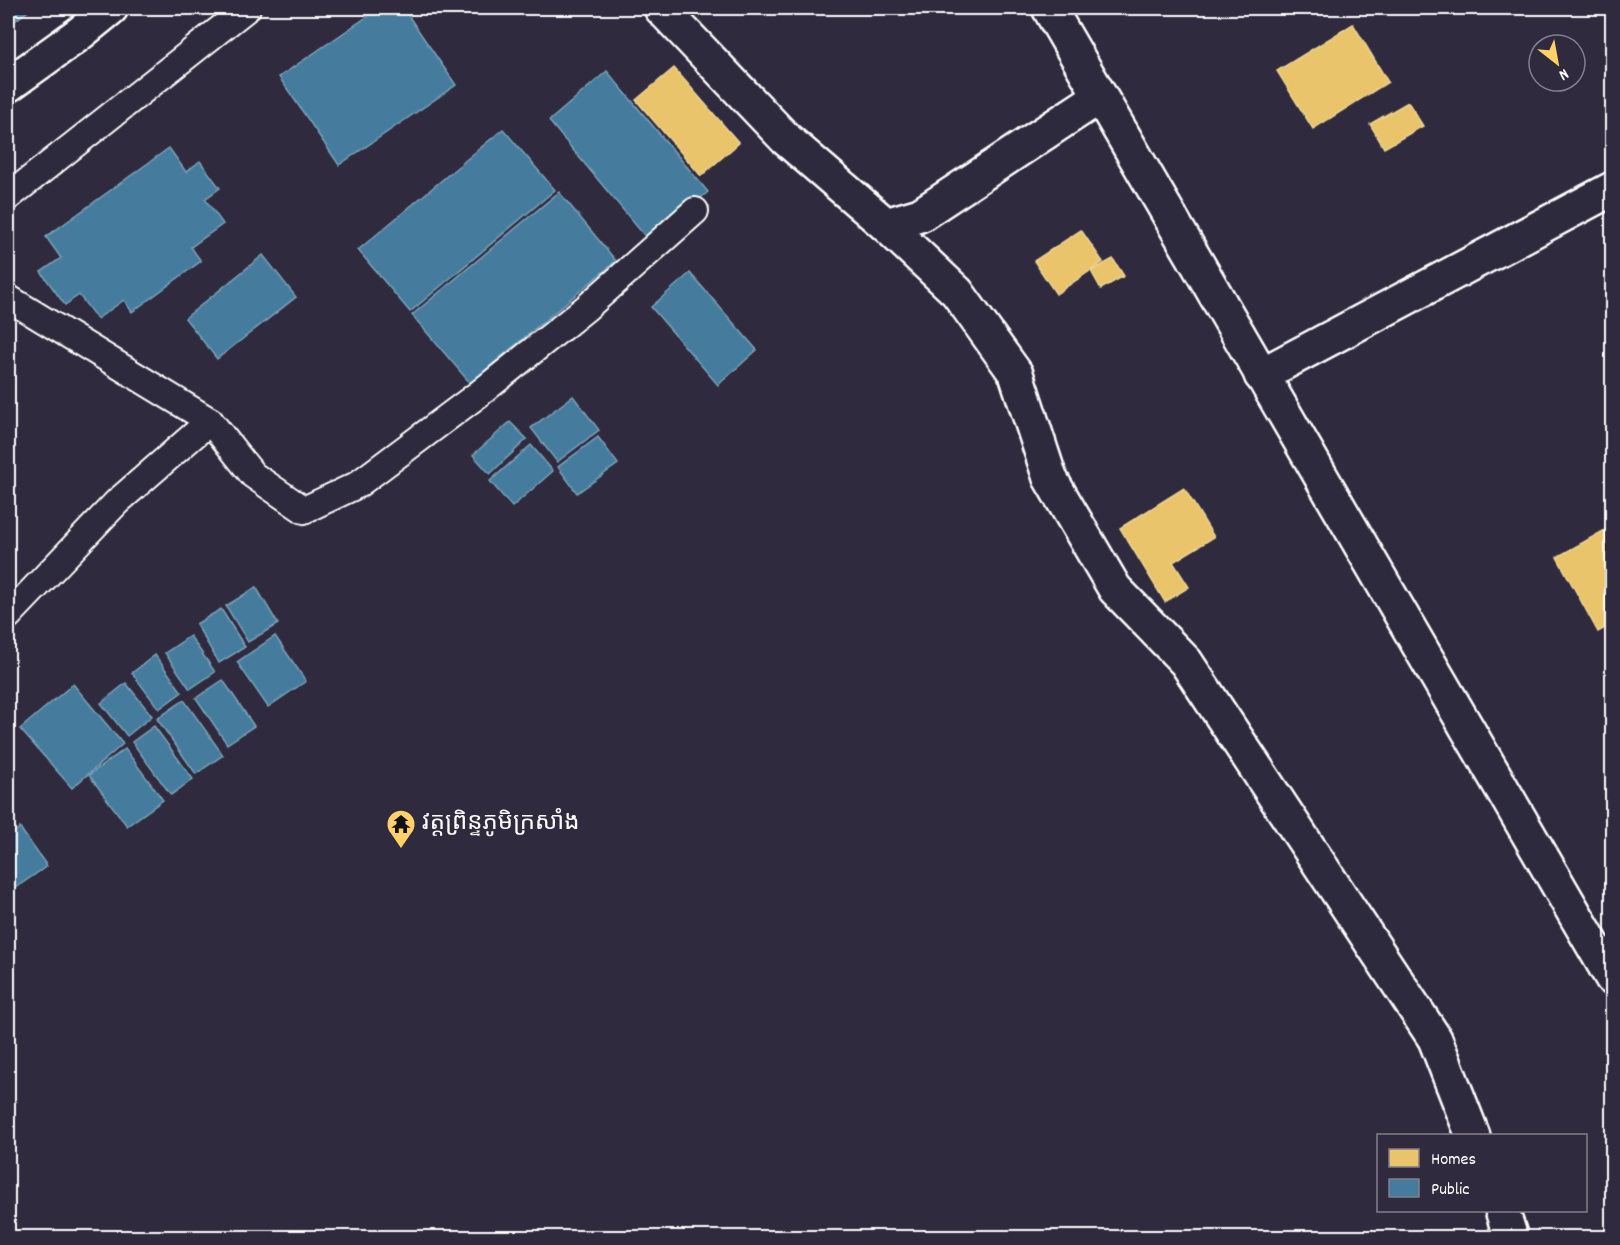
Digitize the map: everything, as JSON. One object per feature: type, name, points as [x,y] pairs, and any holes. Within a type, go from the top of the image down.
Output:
[{"type":"street","points":[[8,85],[111,8]]},
{"type":"street","points":[[661,8],[786,140],[886,225],[957,292],[1016,374],[1050,478],[1115,589],[1186,662],[1435,1040],[1472,1134]]},
{"type":"street","points":[[1049,8],[1612,978]]},
{"type":"street","points":[[886,225],[920,215],[1099,97]]},
{"type":"street","points":[[1262,375],[1612,189]]},
{"type":"street","points":[[1503,1212],[1511,1238]]},
{"type":"lane","points":[[8,197],[247,8]]},
{"type":"lane","points":[[8,298],[210,421],[253,475],[304,510],[357,485],[480,393],[586,308],[694,211]]},
{"type":"lane","points":[[8,616],[117,502],[210,421]]},
{"type":"building: Homes","points":[[1353,24],[1388,82],[1313,129],[1277,71]]},
{"type":"building: Homes","points":[[674,68],[739,143],[701,176],[636,100]]},
{"type":"building: Homes","points":[[1408,102],[1423,126],[1384,148],[1370,124]]},
{"type":"building: Homes","points":[[1081,230],[1103,262],[1056,294],[1034,261]]},
{"type":"building: Homes","points":[[1113,259],[1124,276],[1101,289],[1091,271]]},
{"type":"building: Homes","points":[[1184,488],[1214,537],[1173,562],[1189,587],[1165,602],[1120,528]]},
{"type":"building: Homes","points":[[1612,526],[1612,624],[1598,632],[1557,557]]},
{"type":"building: Public","points":[[8,8],[32,8],[8,26]]},
{"type":"building: Public","points":[[380,8],[403,8],[456,85],[339,165],[279,77]]},
{"type":"building: Public","points":[[607,71],[708,192],[649,241],[549,121]]},
{"type":"building: Public","points":[[503,129],[555,190],[410,312],[358,250]]},
{"type":"building: Public","points":[[169,148],[186,172],[200,161],[220,188],[205,199],[223,224],[191,247],[201,261],[132,312],[124,300],[97,319],[79,295],[65,305],[41,272],[61,258],[46,237]]},
{"type":"building: Public","points":[[559,192],[616,261],[470,383],[412,315]]},
{"type":"building: Public","points":[[263,255],[296,297],[217,359],[185,318]]},
{"type":"building: Public","points":[[690,273],[757,350],[718,385],[651,307]]},
{"type":"building: Public","points":[[573,396],[599,430],[557,462],[531,428]]},
{"type":"building: Public","points":[[510,422],[527,439],[490,474],[473,455]]},
{"type":"building: Public","points":[[598,437],[618,464],[577,493],[558,467]]},
{"type":"building: Public","points":[[531,445],[553,471],[512,507],[490,481]]},
{"type":"building: Public","points":[[256,587],[278,624],[248,642],[226,606]]},
{"type":"building: Public","points":[[221,609],[245,647],[219,663],[196,624]]},
{"type":"building: Public","points":[[190,636],[215,672],[190,689],[165,653]]},
{"type":"building: Public","points":[[275,636],[306,681],[268,707],[237,662]]},
{"type":"building: Public","points":[[155,655],[182,692],[159,709],[132,673]]},
{"type":"building: Public","points":[[223,680],[254,726],[227,744],[196,698]]},
{"type":"building: Public","points":[[126,683],[152,716],[127,736],[101,703]]},
{"type":"building: Public","points":[[73,684],[123,744],[72,788],[20,729]]},
{"type":"building: Public","points":[[184,700],[223,755],[196,774],[157,719]]},
{"type":"building: Public","points":[[154,726],[193,779],[171,795],[132,742]]},
{"type":"building: Public","points":[[125,749],[163,800],[127,826],[89,775]]},
{"type":"building: Public","points":[[20,828],[47,866],[8,893],[8,836]]},
{"type":"place","name":"វត្តព្រិន្ទភូមិក្រសាំង","points":[[401,850]]}]
